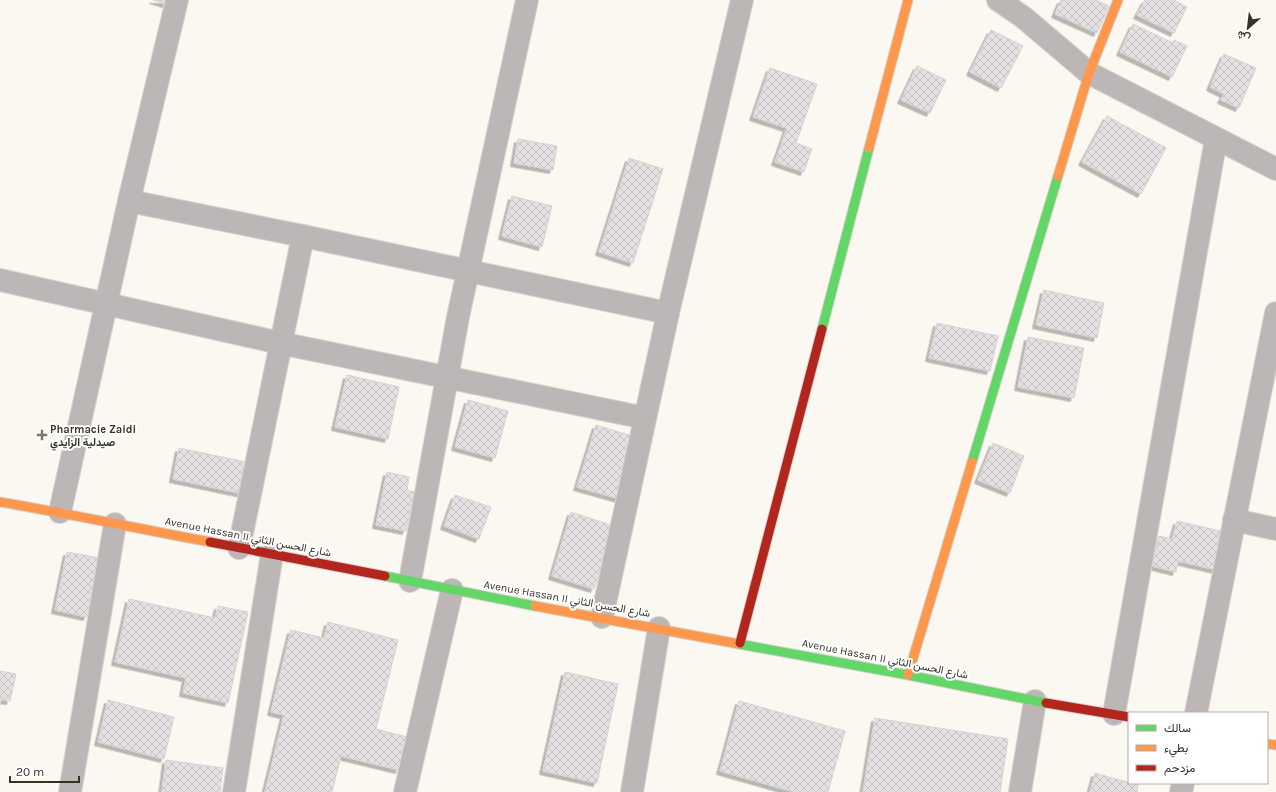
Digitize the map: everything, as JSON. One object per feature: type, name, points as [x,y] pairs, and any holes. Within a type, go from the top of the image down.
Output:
[{"type":"street","points":[[60,512],[129,201],[177,0]]},
{"type":"street","points":[[410,580],[446,378],[467,271],[527,0]]},
{"type":"street","points":[[602,617],[668,314],[742,0]]},
{"type":"street","points":[[740,643],[908,0]]},
{"type":"street","points":[[998,0],[1023,17],[1089,73],[1276,169]]},
{"type":"street","points":[[908,675],[1089,73],[1118,0]]},
{"type":"street","points":[[1121,716],[1216,139]]},
{"type":"street","points":[[129,201],[303,236],[668,314]]},
{"type":"street","points":[[240,548],[280,343],[303,236]]},
{"type":"street","points":[[0,280],[280,343],[645,418]]},
{"type":"street","points":[[1196,712],[1276,312]]},
{"type":"street","name":"Avenue Hassan II شارع الحسن الثاني","points":[[0,502],[60,512],[115,524],[410,580],[452,590],[602,617],[908,675],[1035,701],[1121,716]]},
{"type":"street","points":[[1234,520],[1276,529]]},
{"type":"street","points":[[70,792],[115,524]]},
{"type":"street","points":[[234,792],[272,554]]},
{"type":"street","points":[[404,792],[452,590]]},
{"type":"street","points":[[632,792],[658,628]]},
{"type":"street","points":[[1020,792],[1035,701]]},
{"type":"building","points":[[153,0],[167,0],[166,4]]},
{"type":"building","points":[[1061,0],[1096,0],[1109,6],[1097,33],[1055,14]]},
{"type":"building","points":[[1145,0],[1174,0],[1187,7],[1174,33],[1137,15]]},
{"type":"building","points":[[1133,24],[1173,43],[1174,40],[1187,46],[1172,77],[1120,52]]},
{"type":"building","points":[[991,30],[1023,46],[1001,88],[970,72]]},
{"type":"building","points":[[1224,54],[1256,68],[1239,108],[1221,100],[1224,94],[1210,87]]},
{"type":"building","points":[[917,66],[946,80],[930,113],[901,100]]},
{"type":"building","points":[[770,68],[817,84],[796,143],[812,149],[804,172],[775,162],[787,128],[753,117]]},
{"type":"building","points":[[1107,116],[1166,148],[1141,194],[1082,162]]},
{"type":"building","points":[[518,139],[557,146],[553,170],[514,163]]},
{"type":"building","points":[[629,158],[663,169],[633,263],[599,252]]},
{"type":"building","points":[[512,196],[552,206],[542,247],[502,236]]},
{"type":"building","points":[[1044,290],[1104,303],[1097,338],[1036,325]]},
{"type":"building","points":[[937,323],[998,336],[990,371],[929,358]]},
{"type":"building","points":[[1028,337],[1084,348],[1074,398],[1018,387]]},
{"type":"building","points":[[347,375],[399,387],[388,439],[335,427]]},
{"type":"building","points":[[468,400],[508,411],[495,458],[455,447]]},
{"type":"building","points":[[596,425],[632,436],[620,499],[577,487]]},
{"type":"building","points":[[993,443],[1024,456],[1010,493],[978,480]]},
{"type":"building","points":[[179,448],[251,463],[244,494],[173,479]]},
{"type":"building","points":[[387,472],[409,477],[407,490],[414,492],[406,531],[376,525]]},
{"type":"building","points":[[455,495],[491,507],[479,539],[444,526]]},
{"type":"building","points":[[571,512],[614,526],[594,589],[552,576]]},
{"type":"building","points":[[1177,521],[1225,532],[1217,570],[1178,561],[1176,572],[1152,566],[1159,536],[1172,539]]},
{"type":"building","points":[[67,552],[100,558],[87,617],[55,610]]},
{"type":"building","points":[[129,599],[215,618],[218,606],[248,612],[228,703],[183,693],[186,678],[115,662]]},
{"type":"building","points":[[328,622],[398,640],[376,729],[407,737],[399,770],[341,756],[332,792],[265,792],[284,715],[271,712],[291,630],[324,638]]},
{"type":"building","points":[[0,671],[16,674],[10,701],[1,700],[0,705]]},
{"type":"building","points":[[565,672],[618,684],[597,783],[543,771]]},
{"type":"building","points":[[108,700],[174,717],[164,759],[98,742]]},
{"type":"building","points":[[739,701],[845,731],[828,792],[794,792],[720,771]]},
{"type":"building","points":[[875,718],[1008,739],[1000,792],[863,792]]},
{"type":"building","points":[[166,760],[223,768],[220,792],[162,792]]},
{"type":"building","points":[[1095,773],[1128,782],[1128,784],[1138,785],[1137,792],[1090,792]]},
{"type":"traffic: fast","points":[[822,329],[869,148]]},
{"type":"traffic: fast","points":[[972,462],[1058,176]]},
{"type":"traffic: fast","points":[[385,576],[535,606]]},
{"type":"traffic: fast","points":[[739,644],[908,675],[1046,703]]},
{"type":"traffic: slow","points":[[869,148],[908,0]]},
{"type":"traffic: slow","points":[[1058,176],[1089,73],[1118,0]]},
{"type":"traffic: slow","points":[[908,675],[972,462]]},
{"type":"traffic: slow","points":[[0,502],[210,542]]},
{"type":"traffic: slow","points":[[535,606],[739,644]]},
{"type":"traffic: slow","points":[[1268,744],[1276,745]]},
{"type":"traffic: jam","points":[[740,643],[822,329]]},
{"type":"traffic: jam","points":[[210,542],[385,576]]},
{"type":"traffic: jam","points":[[1046,703],[1128,717]]},
{"type":"place","name":"Pharmacie Zaidi صيدلية الزايدي","points":[[42,435]]}]
